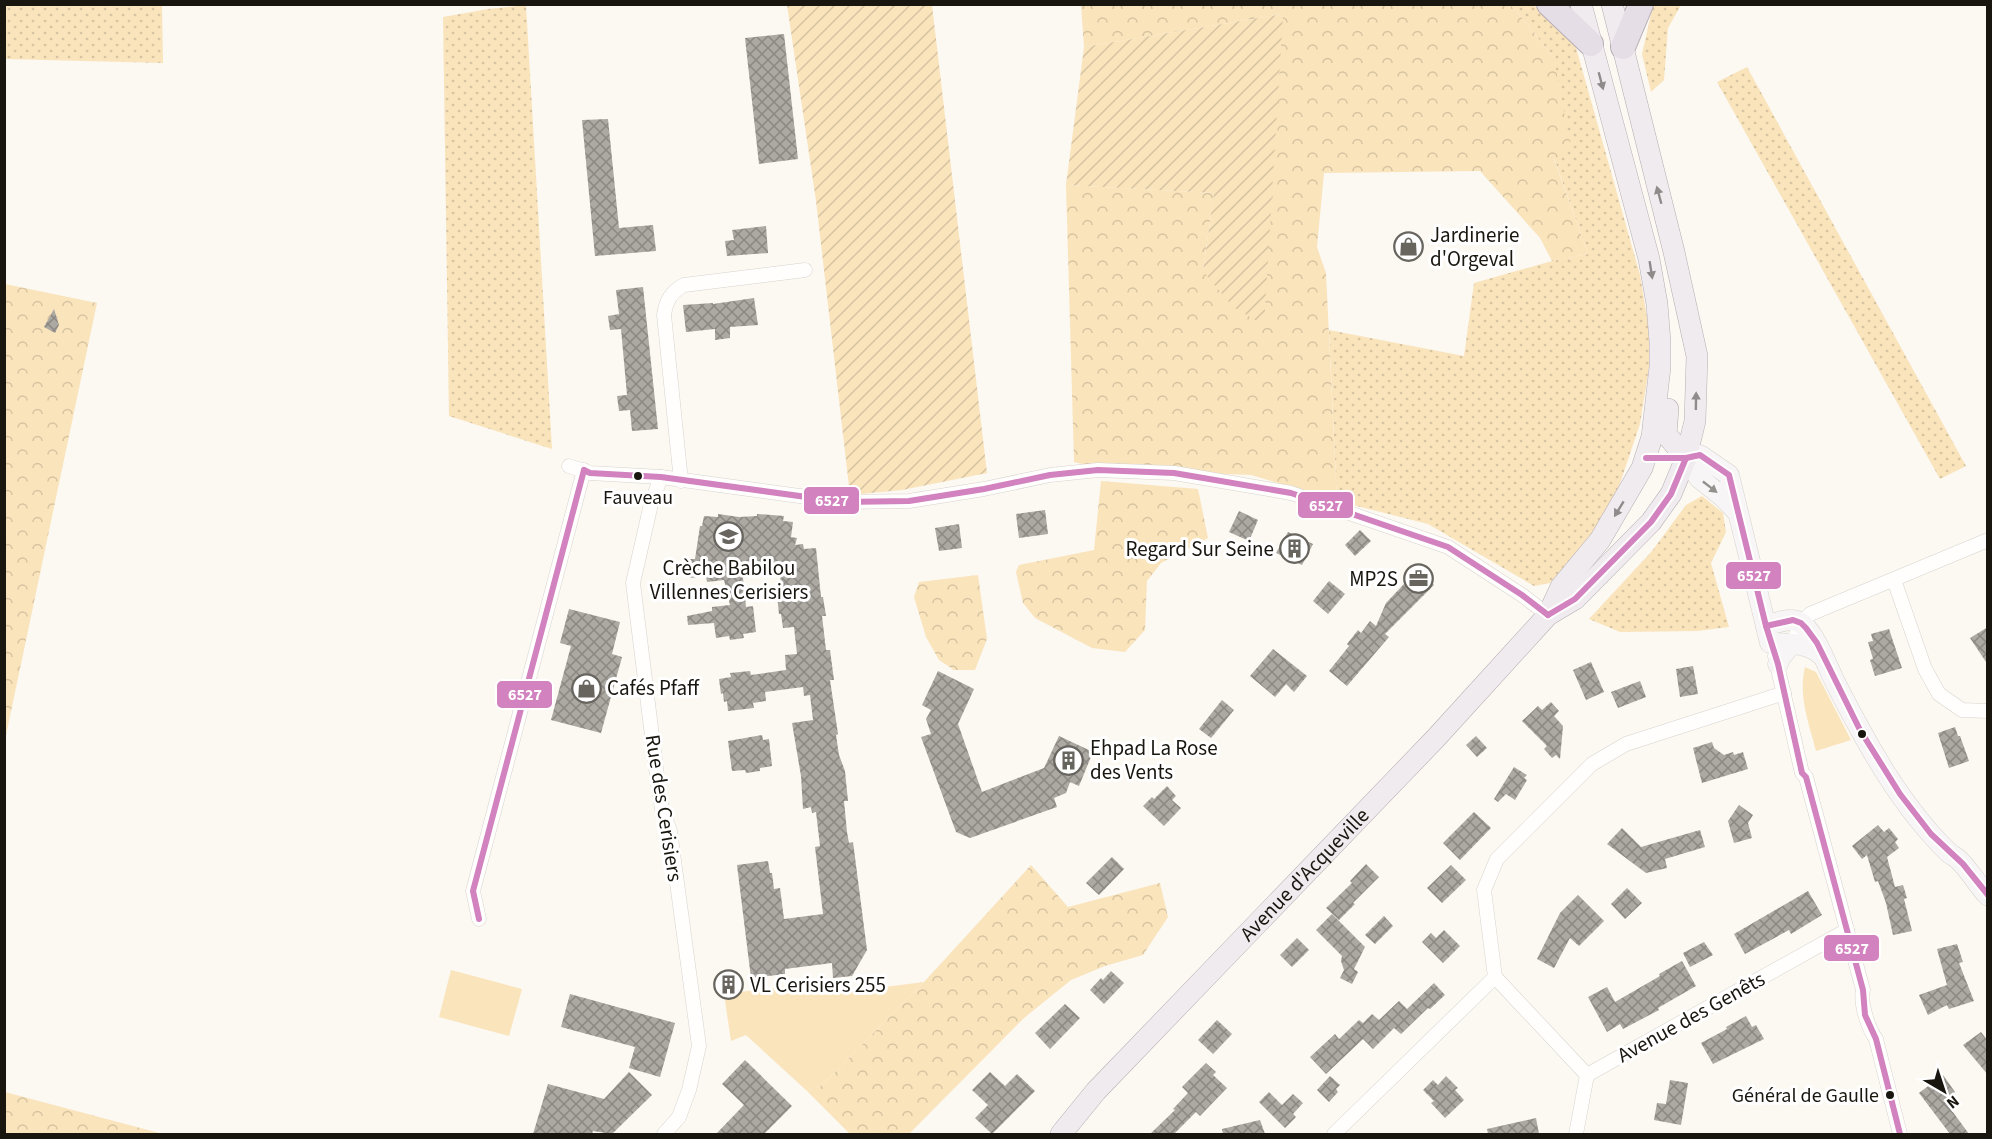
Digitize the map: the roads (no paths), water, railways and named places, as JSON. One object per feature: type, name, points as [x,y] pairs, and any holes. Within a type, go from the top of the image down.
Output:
[{"type":"highway","points":[[1549,4],[1592,44]]},
{"type":"highway","points":[[1623,47],[1641,4]]},
{"type":"main road","points":[[1548,615],[1561,587],[1600,540],[1646,458],[1652,436],[1660,342],[1649,259],[1581,4]]},
{"type":"main road","points":[[1548,615],[1575,599],[1651,522],[1671,494],[1686,458],[1695,421],[1697,356],[1674,252],[1612,4]]},
{"type":"main road","points":[[1660,342],[1673,368],[1666,434],[1686,458]]},
{"type":"main road","points":[[1646,458],[1686,458]]},
{"type":"main road","name":"Avenue d'Acqueville","points":[[1061,1134],[1096,1091],[1435,739],[1548,615]]},
{"type":"main road","points":[[1044,1134],[1096,1091]]},
{"type":"street","points":[[681,481],[664,315],[665,305],[676,289],[684,285],[805,270]]},
{"type":"street","points":[[1686,458],[1699,478],[1724,498],[1738,513],[1768,634],[1778,664],[1802,773],[1806,777],[1900,1134]]},
{"type":"street","points":[[569,466],[590,473],[661,477],[843,502],[909,501],[1050,475],[1098,470],[1174,473],[1290,493],[1448,547],[1522,595],[1548,615]]},
{"type":"street","points":[[479,919],[473,891],[584,470]]},
{"type":"street","name":"Rue des Cerisiers","points":[[661,477],[651,504],[633,583],[658,784],[662,809],[670,831],[699,1046],[679,1118],[664,1134]]},
{"type":"street","points":[[1778,664],[1780,658],[1792,644],[1801,623],[1810,614],[1988,540]]},
{"type":"street","points":[[1894,580],[1925,669],[1939,694],[1962,710],[1988,711]]},
{"type":"street","points":[[1768,634],[1786,620],[1801,623],[1810,633],[1870,749],[1891,781],[1925,826],[1988,896]]},
{"type":"street","points":[[1768,634],[1792,644],[1810,647],[1821,655]]},
{"type":"street","points":[[1576,1134],[1587,1076],[1495,977],[1484,890],[1497,860],[1592,764],[1626,744],[1784,693]]},
{"type":"street","name":"Avenue des Genêts","points":[[1587,1076],[1847,930]]},
{"type":"street","points":[[1334,1134],[1495,977]]},
{"type":"place","name":"Jardinerie d'Orgeval","points":[[1409,247]]},
{"type":"place","name":"Fauveau","points":[[638,476]]},
{"type":"place","name":"Crèche Babilou Villennes Cerisiers","points":[[729,537]]},
{"type":"place","name":"Regard Sur Seine","points":[[1295,549]]},
{"type":"place","name":"MP2S","points":[[1419,579]]},
{"type":"place","name":"Cafés Pfaff","points":[[586,688]]},
{"type":"place","name":"Ehpad La Rose des Vents","points":[[1069,760]]},
{"type":"place","name":"VL Cerisiers 255","points":[[729,985]]},
{"type":"place","name":"Général de Gaulle","points":[[1890,1095]]}]
